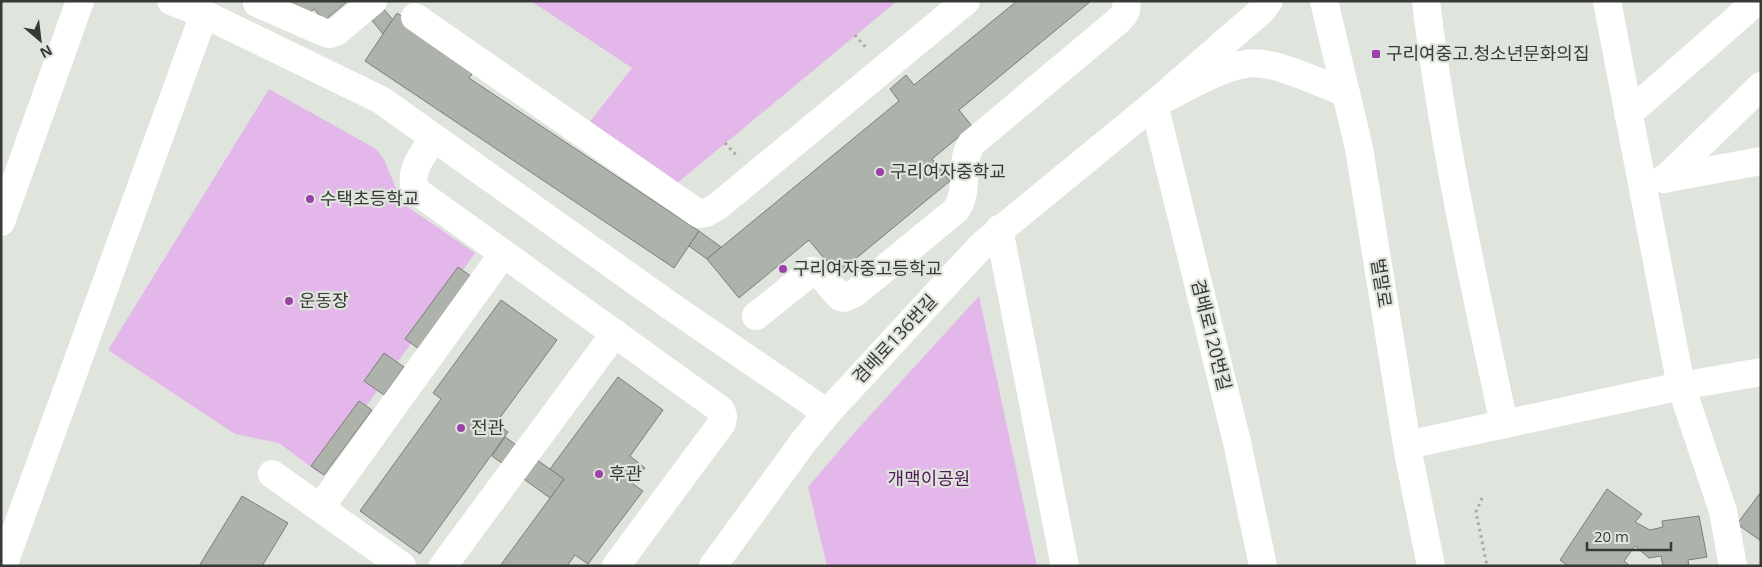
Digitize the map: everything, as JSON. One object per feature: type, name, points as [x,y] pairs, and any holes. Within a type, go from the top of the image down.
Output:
[{"type":"street","points":[[1,222],[80,1]]},
{"type":"street","points":[[171,1],[204,14],[381,100],[672,307],[827,413]]},
{"type":"street","points":[[256,3],[330,34],[342,28],[372,1]]},
{"type":"street","points":[[415,17],[699,214],[706,213],[718,206],[966,1]]},
{"type":"street","points":[[756,316],[812,271],[820,274],[838,295],[844,298],[849,297],[956,210],[963,198],[965,157],[971,144],[1118,21],[1125,14],[1127,8],[1126,1]]},
{"type":"street","points":[[1154,104],[1261,12],[1269,1]]},
{"type":"street","name":"벌말로","points":[[1324,1],[1359,148],[1407,445],[1432,566]]},
{"type":"street","points":[[1426,1],[1433,57],[1464,237],[1504,424]]},
{"type":"street","points":[[1606,1],[1628,114],[1653,181],[1681,386],[1723,511],[1733,566]]},
{"type":"street","points":[[1628,114],[1757,1]]},
{"type":"street","points":[[3,566],[204,14]]},
{"type":"street","points":[[1154,104],[1218,73],[1247,63],[1271,65],[1346,92]]},
{"type":"street","points":[[1653,181],[1761,86]]},
{"type":"street","name":"겸배로136번길","points":[[713,566],[804,441],[827,413],[982,244],[1154,104]]},
{"type":"street","name":"겸배로120번길","points":[[1154,104],[1237,442],[1263,566]]},
{"type":"street","points":[[434,138],[413,172],[412,180],[415,190],[721,410],[723,416],[722,423],[616,566]]},
{"type":"street","points":[[1653,181],[1761,161]]},
{"type":"street","points":[[999,229],[1065,566]]},
{"type":"street","points":[[320,508],[503,254]]},
{"type":"street","points":[[443,566],[615,333]]},
{"type":"street","points":[[1407,445],[1681,386],[1761,372]]},
{"type":"street","points":[[272,474],[402,566]]},
{"type":"path","points":[[1482,498],[1476,512],[1487,566]]},
{"type":"green space","points":[[531,1],[897,1],[675,185],[588,124],[632,68]]},
{"type":"green space","name":"운동장","points":[[269,89],[376,149],[384,159],[402,203],[475,253],[319,473],[279,443],[235,434],[108,350]]},
{"type":"green space","name":"개맥이공원","points":[[979,296],[1037,566],[827,566],[808,487],[855,432]]},
{"type":"building","points":[[289,1],[348,1],[324,21],[314,9],[304,18]]},
{"type":"building","points":[[356,1],[377,1],[393,20],[383,34]]},
{"type":"building","points":[[1017,1],[1091,1],[959,110],[972,126],[932,159],[950,181],[837,274],[809,240],[739,298],[707,259],[899,101],[890,89],[906,75],[914,85]]},
{"type":"building","points":[[397,13],[477,67],[469,78],[699,231],[674,268],[365,61]]},
{"type":"building","points":[[699,231],[721,247],[707,259],[689,246]]},
{"type":"building","points":[[458,267],[472,277],[419,349],[405,339]]},
{"type":"building","name":"전관","points":[[501,300],[557,340],[496,423],[508,432],[420,554],[360,511],[441,399],[433,393]]},
{"type":"building","points":[[384,353],[404,367],[384,395],[364,381]]},
{"type":"building","name":"후관","points":[[618,377],[663,410],[630,456],[645,468],[633,484],[643,491],[588,564],[575,555],[567,566],[500,566],[564,479],[550,469]]},
{"type":"building","points":[[359,401],[372,410],[324,475],[311,466]]},
{"type":"building","points":[[505,437],[564,479],[550,498],[492,456]]},
{"type":"building","points":[[1607,489],[1642,514],[1635,522],[1650,530],[1663,527],[1662,521],[1699,516],[1707,557],[1688,560],[1689,566],[1663,566],[1661,556],[1649,558],[1635,546],[1624,561],[1630,566],[1568,566],[1560,560]]},
{"type":"building","points":[[1761,492],[1761,541],[1737,524]]},
{"type":"building","points":[[242,496],[288,523],[262,566],[199,566]]},
{"type":"place","name":"구리여중고.청소년문화의집","points":[[1376,54]]},
{"type":"place","name":"구리여자중학교","points":[[880,172]]},
{"type":"place","name":"수택초등학교","points":[[310,199]]},
{"type":"place","name":"구리여자중고등학교","points":[[783,269]]},
{"type":"place","name":"운동장","points":[[289,301]]},
{"type":"place","name":"전관","points":[[461,428]]},
{"type":"place","name":"후관","points":[[599,474]]}]
